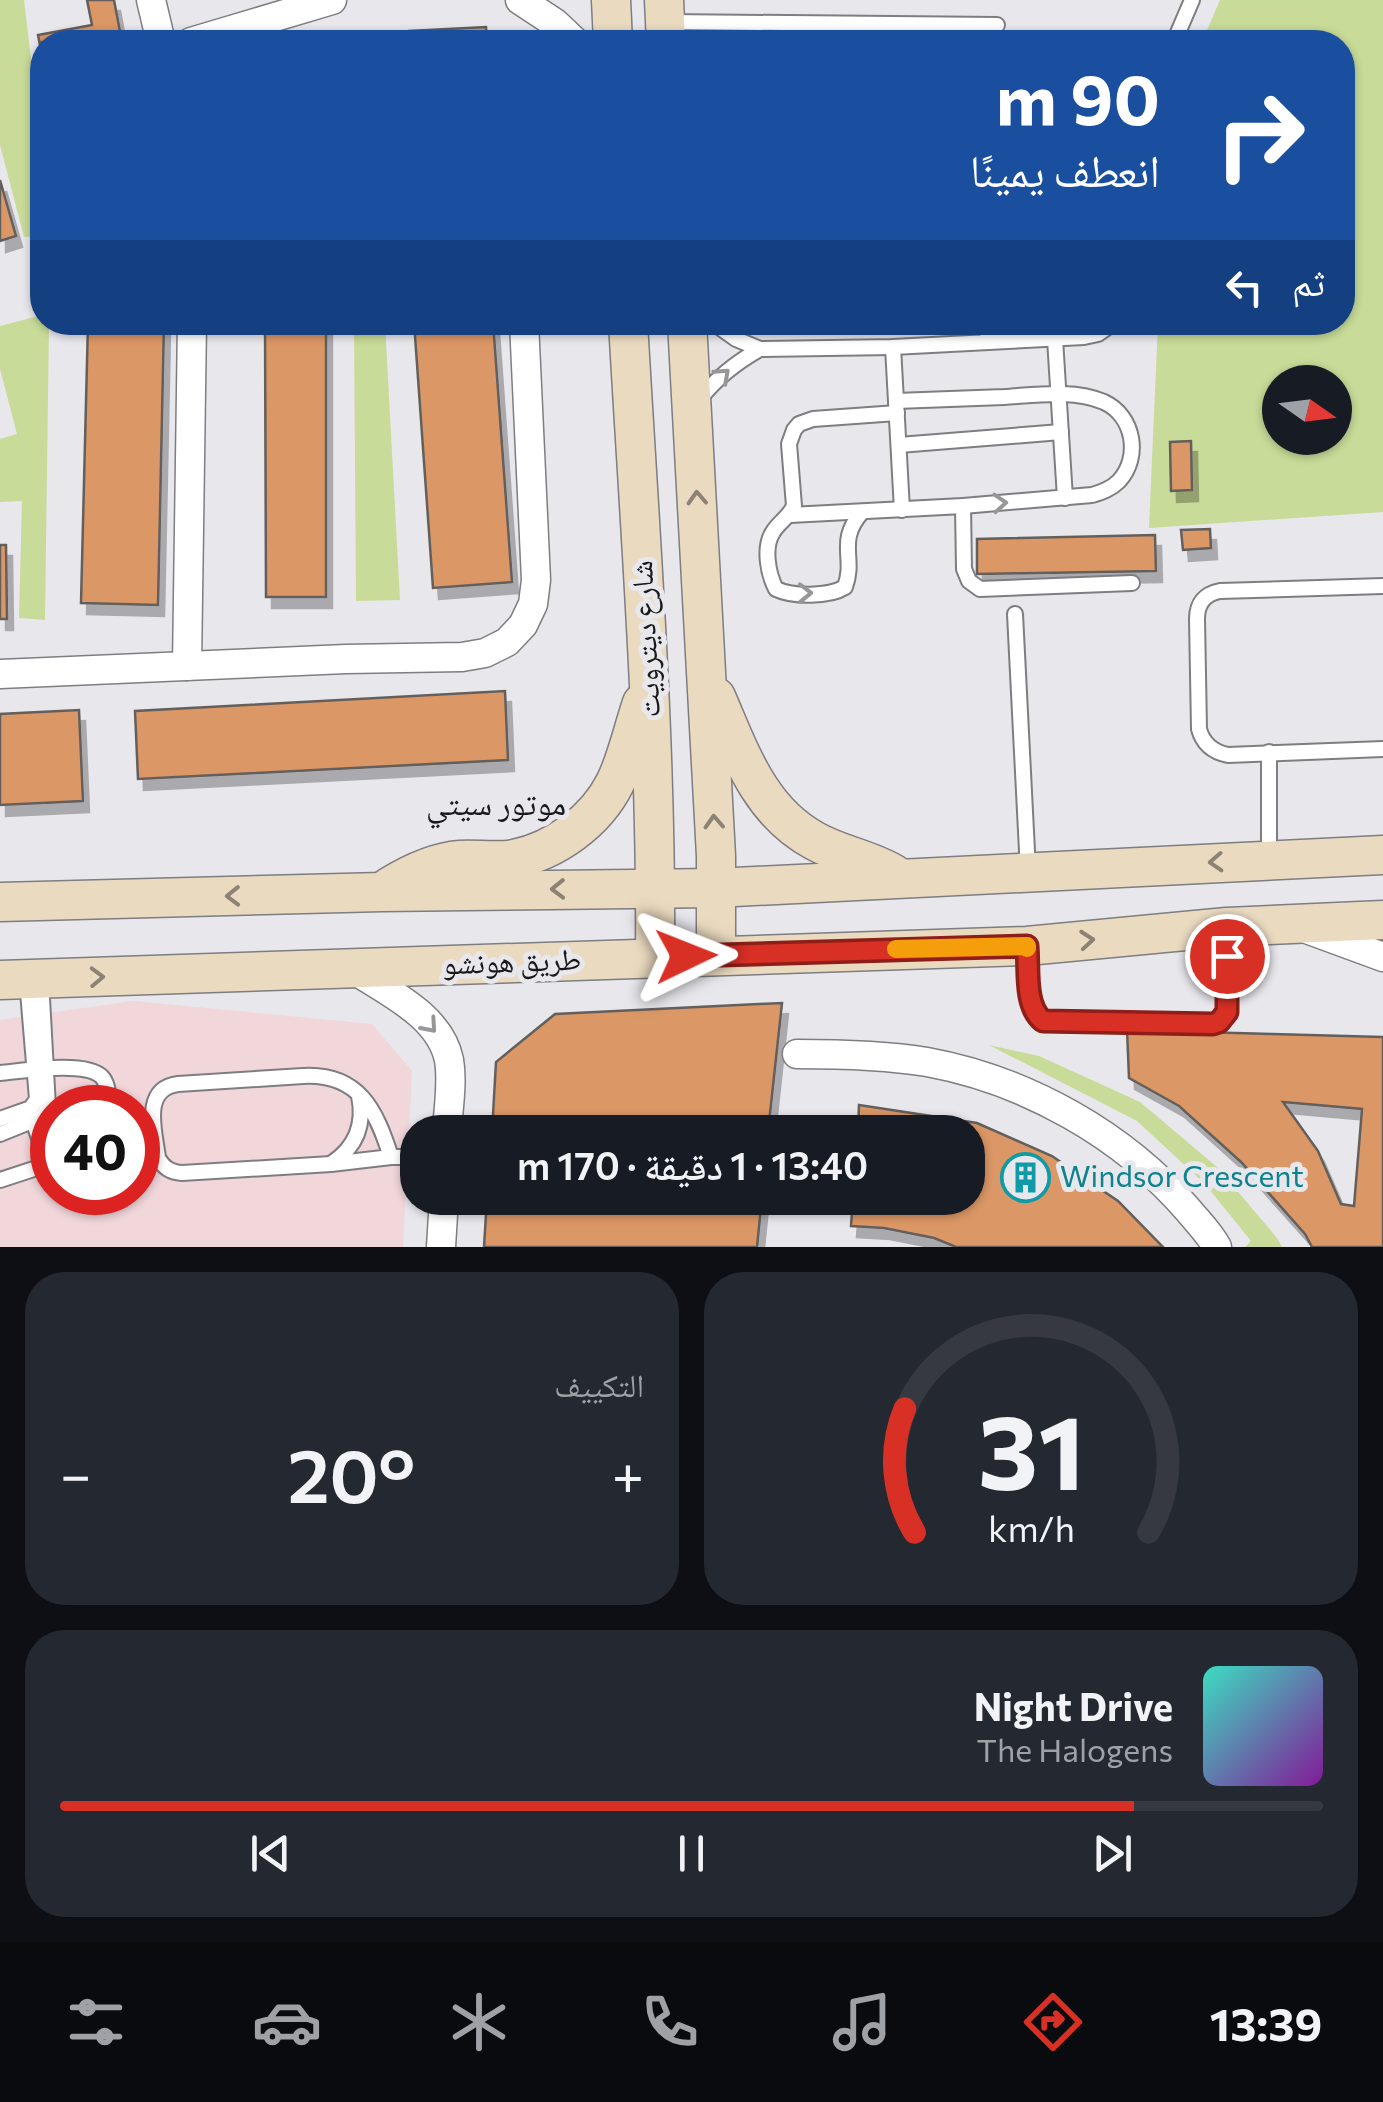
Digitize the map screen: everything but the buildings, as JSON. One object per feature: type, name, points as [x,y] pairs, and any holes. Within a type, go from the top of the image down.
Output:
[{"type":"street","points":[[151,0],[158,30]]},
{"type":"street","points":[[231,30],[332,0]]},
{"type":"street","points":[[520,0],[562,30]]},
{"type":"street","points":[[611,0],[612,30]]},
{"type":"street","points":[[187,666],[192,335]]},
{"type":"street","points":[[0,674],[462,657],[485,653],[506,642],[523,625],[533,604],[536,580],[525,335]]},
{"type":"street","name":"شارع ديترويت","points":[[629,335],[649,682],[656,956]]},
{"type":"street","name":"شارع ديترويت","points":[[688,335],[716,856],[716,955]]},
{"type":"street","points":[[706,673],[754,781],[784,818],[818,843],[866,860],[900,878]]},
{"type":"street","points":[[382,892],[428,867],[455,860],[512,859],[538,852],[574,831],[602,804],[616,782],[649,682]]},
{"type":"street","points":[[0,902],[715,888],[1383,855]]},
{"type":"street","name":"طريق هونشو","points":[[23,980],[1027,946],[1227,928],[1383,920]]},
{"type":"street","points":[[1293,924],[1383,957]]},
{"type":"street","points":[[353,968],[429,1021],[442,1040],[449,1071],[448,1115]]},
{"type":"street","points":[[797,1054],[864,1054],[929,1063],[993,1080],[1054,1106],[1114,1141],[1168,1187],[1218,1247]]},
{"type":"street","points":[[441,1247],[443,1215]]},
{"type":"lane","points":[[1179,30],[1192,0]]},
{"type":"lane","points":[[665,22],[997,25]]},
{"type":"lane","points":[[732,335],[760,349],[1088,335]]},
{"type":"lane","points":[[988,335],[988,342]]},
{"type":"lane","points":[[1056,338],[1065,498]]},
{"type":"lane","points":[[893,346],[902,510]]},
{"type":"lane","points":[[693,409],[720,376],[760,349]]},
{"type":"lane","points":[[790,515],[1092,495],[1108,490],[1122,478],[1130,462],[1129,428],[1120,413],[1106,403],[1059,394],[896,407],[799,424],[789,444],[794,506],[772,533],[768,546],[770,577],[776,589],[788,594],[842,590],[848,582],[848,537],[862,512]]},
{"type":"lane","points":[[898,444],[1061,432]]},
{"type":"lane","points":[[963,506],[964,569],[969,581],[980,589],[1132,583]]},
{"type":"lane","points":[[1383,586],[1220,591],[1202,600],[1196,619],[1198,720],[1201,737],[1212,750],[1220,753],[1383,749]]},
{"type":"lane","points":[[1015,614],[1028,872]]},
{"type":"lane","points":[[1269,752],[1269,860]]},
{"type":"lane","points":[[1027,946],[1032,1008],[1043,1021],[1213,1024],[1227,1012],[1227,928]]},
{"type":"lane","points":[[23,980],[43,1085]]},
{"type":"lane","points":[[0,1073],[86,1068],[95,1071],[106,1085]]},
{"type":"lane","points":[[0,1119],[35,1106],[40,1070]]},
{"type":"lane","points":[[392,1157],[376,1118],[359,1094],[339,1079],[317,1075],[168,1086],[154,1099],[158,1158],[174,1172],[400,1157]]},
{"type":"lane","points":[[331,1164],[351,1147],[358,1135],[362,1108],[359,1094]]},
{"type":"lane","points":[[0,1134],[30,1122]]},
{"type":"lane","points":[[0,1180],[30,1170]]},
{"type":"shaded area","points":[[133,1001],[372,1024],[412,1071],[410,1115],[400,1115],[403,1247],[0,1247],[0,1020]]},
{"type":"green space","points":[[0,0],[24,0],[30,50],[30,237],[24,237],[0,145]]},
{"type":"green space","points":[[1220,0],[1383,0],[1383,512],[1149,528],[1157,335],[1355,335],[1355,30],[1207,30]]},
{"type":"green space","points":[[30,318],[30,335],[49,335],[45,620],[19,618],[22,501],[0,502],[0,439],[17,434],[0,369],[0,326]]},
{"type":"green space","points":[[354,335],[386,335],[400,600],[356,601]]},
{"type":"green space","points":[[989,1045],[1039,1056],[1140,1102],[1217,1167],[1282,1247],[1245,1247],[1251,1241],[1205,1184],[1137,1121]]},
{"type":"slow traffic","points":[[896,949],[1027,948]]},
{"type":"place","name":"Windsor Crescent","points":[[1025,1177]]},
{"type":"district","name":"موتور سيتي","points":[[496,804]]},
{"type":"route","points":[[686,956],[1027,946],[1032,1008],[1043,1021],[1213,1024],[1227,1012],[1227,956]]}]
